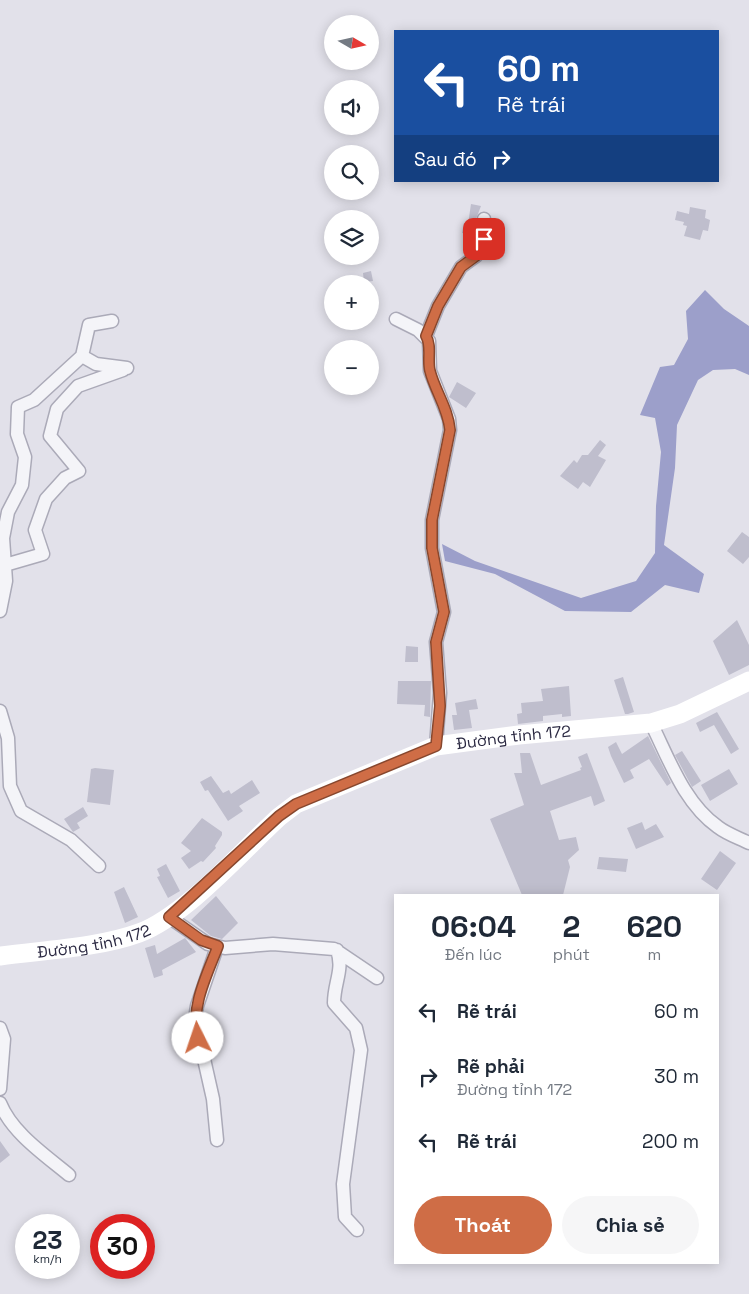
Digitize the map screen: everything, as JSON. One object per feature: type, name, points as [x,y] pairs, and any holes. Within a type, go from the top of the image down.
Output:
[{"type":"main road","name":"Đường tỉnh 172","points":[[0,956],[123,938],[140,933],[169,917],[279,816],[296,804],[436,746],[519,735],[651,723],[680,714],[749,681]]},
{"type":"street","points":[[426,336],[438,306],[461,267],[476,256],[480,248],[484,239],[484,219]]},
{"type":"street","points":[[396,319],[418,330],[429,341],[430,371],[449,419],[450,430],[432,520],[432,548],[444,612],[436,642],[440,693],[436,746]]},
{"type":"street","points":[[0,610],[6,580],[3,538],[8,512],[22,485],[25,457],[17,434],[18,407],[34,400],[82,356],[89,325],[112,321]]},
{"type":"street","points":[[5,565],[44,554],[35,530],[46,500],[65,478],[79,471],[50,436],[57,410],[78,386],[127,368],[96,364],[82,356]]},
{"type":"street","points":[[0,711],[8,738],[10,786],[21,811],[71,840],[99,866]]},
{"type":"street","points":[[651,723],[681,784],[698,808],[718,827],[749,843]]},
{"type":"street","points":[[169,917],[201,940],[226,948],[273,944],[326,947],[337,950],[377,978]]},
{"type":"street","points":[[217,1140],[213,1099],[195,1019],[197,1006],[218,946]]},
{"type":"street","points":[[337,950],[341,963],[334,991],[334,1003],[356,1028],[361,1050],[343,1184],[345,1217],[357,1230]]},
{"type":"street","points":[[0,1028],[4,1039],[0,1088]]},
{"type":"street","points":[[0,1103],[4,1114],[29,1141],[69,1175]]},
{"type":"water","points":[[705,290],[724,309],[749,326],[749,375],[735,369],[713,370],[698,380],[677,425],[675,468],[664,545],[704,574],[699,593],[665,585],[631,612],[565,611],[495,574],[445,561],[442,544],[475,561],[581,598],[636,581],[655,553],[656,506],[661,452],[655,418],[640,415],[660,367],[674,365],[688,339],[686,311]]},
{"type":"building","points":[[471,204],[481,206],[476,219],[477,235],[462,233],[464,223],[468,224]]},
{"type":"building","points":[[690,207],[706,210],[705,218],[710,220],[708,231],[703,230],[700,240],[684,236],[687,226],[683,225],[684,222],[675,220],[677,211],[689,214]]},
{"type":"building","points":[[371,271],[372,275],[363,275],[363,273]]},
{"type":"building","points":[[457,382],[476,393],[466,408],[449,397]]},
{"type":"building","points":[[600,440],[606,445],[598,456],[606,460],[590,487],[583,482],[578,489],[560,476],[574,460],[577,463],[582,455],[588,455]]},
{"type":"building","points":[[742,532],[749,537],[749,557],[743,564],[727,551]]},
{"type":"building","points":[[737,620],[749,645],[749,665],[729,675],[713,641]]},
{"type":"building","points":[[406,646],[418,647],[418,662],[405,662]]},
{"type":"building","points":[[623,677],[634,712],[628,714],[625,714],[614,680]]},
{"type":"building","points":[[398,681],[431,681],[430,717],[424,716],[425,705],[397,704]]},
{"type":"building","points":[[569,686],[571,716],[562,717],[562,714],[543,716],[543,721],[518,724],[517,714],[522,713],[521,703],[543,701],[541,689]]},
{"type":"building","points":[[476,699],[478,709],[469,710],[472,728],[454,730],[452,715],[457,715],[455,703]]},
{"type":"building","points":[[717,712],[739,749],[731,754],[714,725],[700,732],[696,723]]},
{"type":"building","points":[[648,736],[671,783],[667,786],[649,759],[630,770],[634,778],[624,783],[611,756],[608,747],[616,742],[622,754]]},
{"type":"building","points":[[682,751],[701,781],[692,787],[675,755]]},
{"type":"building","points":[[520,753],[530,753],[541,785],[581,770],[580,768],[582,767],[578,757],[587,753],[605,801],[594,806],[591,796],[550,811],[559,840],[576,837],[579,850],[568,860],[570,867],[563,894],[522,894],[490,819],[524,805],[514,773],[522,773]]},
{"type":"building","points":[[91,769],[114,770],[110,805],[87,802]]},
{"type":"building","points":[[729,769],[738,784],[710,801],[701,785]]},
{"type":"building","points":[[211,776],[223,793],[229,790],[231,794],[252,780],[260,793],[239,806],[243,811],[228,821],[208,790],[205,791],[200,782]]},
{"type":"building","points":[[83,807],[88,816],[77,823],[80,828],[73,832],[64,819]]},
{"type":"building","points":[[202,818],[222,832],[222,835],[215,846],[216,848],[203,862],[201,861],[189,869],[181,858],[191,851],[181,843]]},
{"type":"building","points":[[642,822],[645,830],[656,824],[664,837],[636,849],[627,828]]},
{"type":"building","points":[[720,851],[736,863],[717,890],[701,879]]},
{"type":"building","points":[[599,857],[628,859],[626,872],[597,869]]},
{"type":"building","points":[[166,864],[180,891],[168,898],[157,877],[160,876],[157,869]]},
{"type":"building","points":[[124,887],[138,917],[125,923],[114,892]]},
{"type":"building","points":[[216,896],[238,923],[222,939],[211,936],[191,920]]},
{"type":"building","points":[[185,938],[196,952],[162,970],[163,975],[154,978],[145,948],[155,945],[157,954]]},
{"type":"building","points":[[0,1141],[10,1155],[0,1163]]},
{"type":"route","points":[[198,1038],[195,1019],[197,1006],[218,946],[201,940],[169,917],[206,886],[279,816],[296,804],[436,746],[440,706],[436,642],[444,621],[444,601],[432,548],[432,520],[446,460],[450,430],[449,419],[430,371],[428,361],[429,341],[426,336],[438,306],[461,267],[476,256],[484,239]]}]
